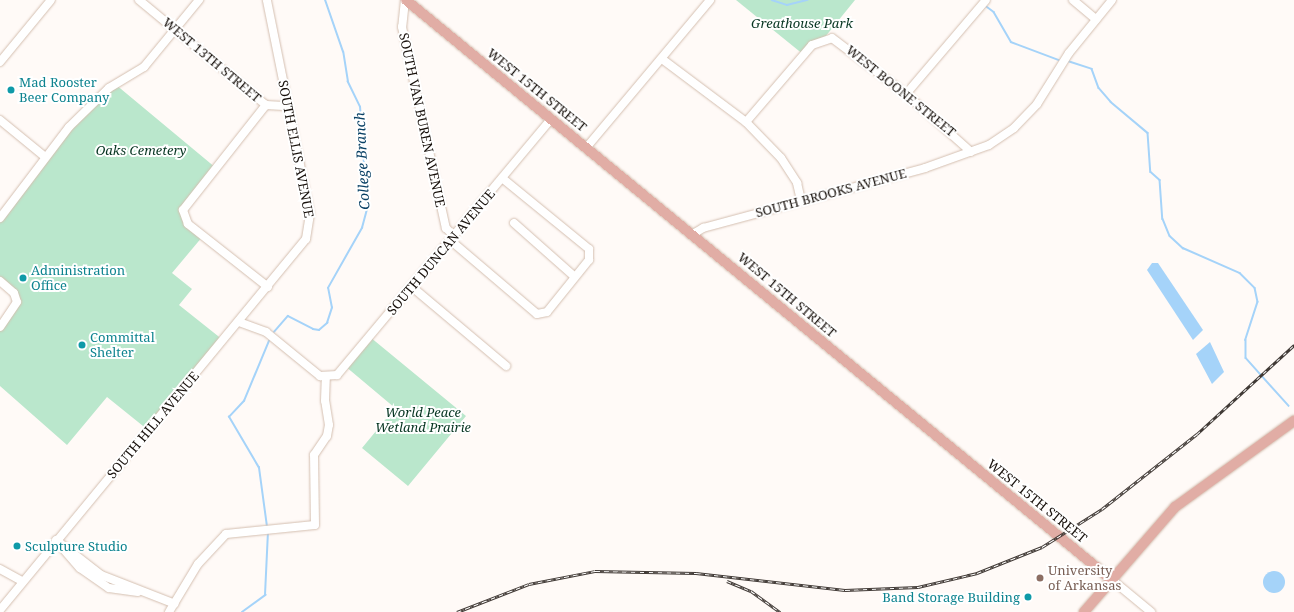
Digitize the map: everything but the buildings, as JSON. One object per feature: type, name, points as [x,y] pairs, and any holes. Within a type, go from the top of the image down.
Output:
[{"type":"main road","name":"WEST 15TH STREET","points":[[406,0],[693,234],[1111,579]]},
{"type":"main road","points":[[1084,612],[1158,522],[1187,496],[1294,421]]},
{"type":"street","points":[[0,62],[51,0]]},
{"type":"street","name":"WEST 13TH STREET","points":[[139,0],[266,106]]},
{"type":"street","points":[[0,218],[44,156],[98,97],[144,66],[199,0]]},
{"type":"street","name":"SOUTH ELLIS AVENUE","points":[[239,322],[306,239],[311,222],[267,0]]},
{"type":"street","name":"SOUTH VAN BUREN AVENUE","points":[[406,0],[402,27],[446,228],[452,238],[537,314],[547,312],[575,277]]},
{"type":"street","points":[[586,148],[710,0]]},
{"type":"street","points":[[906,94],[986,0]]},
{"type":"street","points":[[1073,0],[1096,19]]},
{"type":"street","name":"SOUTH BROOKS AVENUE","points":[[693,234],[703,228],[971,152],[1002,137],[1027,116],[1096,19],[1112,0]]},
{"type":"street","name":"WEST BOONE STREET","points":[[746,122],[812,45],[825,38],[840,41],[906,94],[971,152]]},
{"type":"street","points":[[662,59],[746,122],[790,170],[801,200]]},
{"type":"street","points":[[268,287],[188,224],[183,215],[185,206],[266,106],[288,106]]},
{"type":"street","name":"SOUTH DUNCAN AVENUE","points":[[326,378],[337,375],[551,119]]},
{"type":"street","points":[[0,120],[44,156]]},
{"type":"street","points":[[502,178],[589,249],[589,260],[575,277],[514,223]]},
{"type":"street","points":[[0,281],[14,293],[17,302],[0,327]]},
{"type":"street","points":[[412,287],[506,366]]},
{"type":"street","points":[[170,612],[175,608],[216,542],[226,534],[256,529],[315,525],[314,455],[327,436],[329,425],[325,401],[326,378],[266,332],[239,322]]},
{"type":"street","name":"SOUTH HILL AVENUE","points":[[0,610],[56,540],[239,322]]},
{"type":"street","points":[[56,540],[101,575],[147,592],[175,608]]},
{"type":"street","points":[[0,570],[22,582]]},
{"type":"street","name":"WEST 15TH STREET","points":[[1111,579],[1151,612]]},
{"type":"green space","name":"Greathouse Park","points":[[736,0],[855,0],[825,37],[804,55]]},
{"type":"green space","name":"Oaks Cemetery","points":[[115,84],[216,168],[183,215],[203,236],[172,273],[192,289],[179,305],[223,340],[148,430],[107,397],[67,445],[0,386],[0,327],[17,302],[0,281],[0,218],[44,156]]},
{"type":"green space","name":"World Peace Wetland Prairie","points":[[370,337],[466,416],[408,486],[362,448],[395,408],[345,366]]},
{"type":"water","points":[[1152,263],[1158,263],[1203,330],[1193,340],[1147,270]]},
{"type":"water","points":[[1210,342],[1224,372],[1212,384],[1196,354]]},
{"type":"water","points":[[1274,571],[1282,574],[1285,582],[1282,590],[1274,593],[1266,590],[1263,582],[1266,574]]},
{"type":"waterway","name":"College Branch","points":[[274,332],[288,316],[313,329],[319,330],[327,323],[332,308],[328,288],[362,228],[367,209],[360,107],[348,82],[343,52],[325,0]]},
{"type":"waterway","points":[[772,0],[787,5],[807,0]]},
{"type":"waterway","points":[[986,6],[994,12],[1011,42],[1059,60]]},
{"type":"waterway","points":[[1068,61],[1092,69],[1099,88],[1111,102],[1148,133],[1151,172],[1160,180],[1163,219],[1170,236],[1183,248],[1240,273],[1255,288],[1258,302],[1246,340],[1246,358],[1289,406]]},
{"type":"waterway","name":"College Branch","points":[[267,527],[259,468],[229,417],[244,401],[269,341]]},
{"type":"waterway","name":"College Branch","points":[[242,612],[265,595],[268,532]]},
{"type":"railway","points":[[457,612],[529,584],[595,571],[696,573],[845,590],[918,587],[977,573],[1042,547],[1102,509],[1197,434],[1294,345]]},
{"type":"railway","points":[[727,581],[751,591],[780,612]]},
{"type":"place","name":"Mad Rooster Beer Company","points":[[11,90]]},
{"type":"place","name":"Administration Office","points":[[23,278]]},
{"type":"place","name":"Committal Shelter","points":[[82,345]]},
{"type":"place","name":"Sculpture Studio","points":[[17,546]]},
{"type":"place","name":"University of Arkansas","points":[[1040,578]]},
{"type":"place","name":"Band Storage Building","points":[[1028,597]]}]
